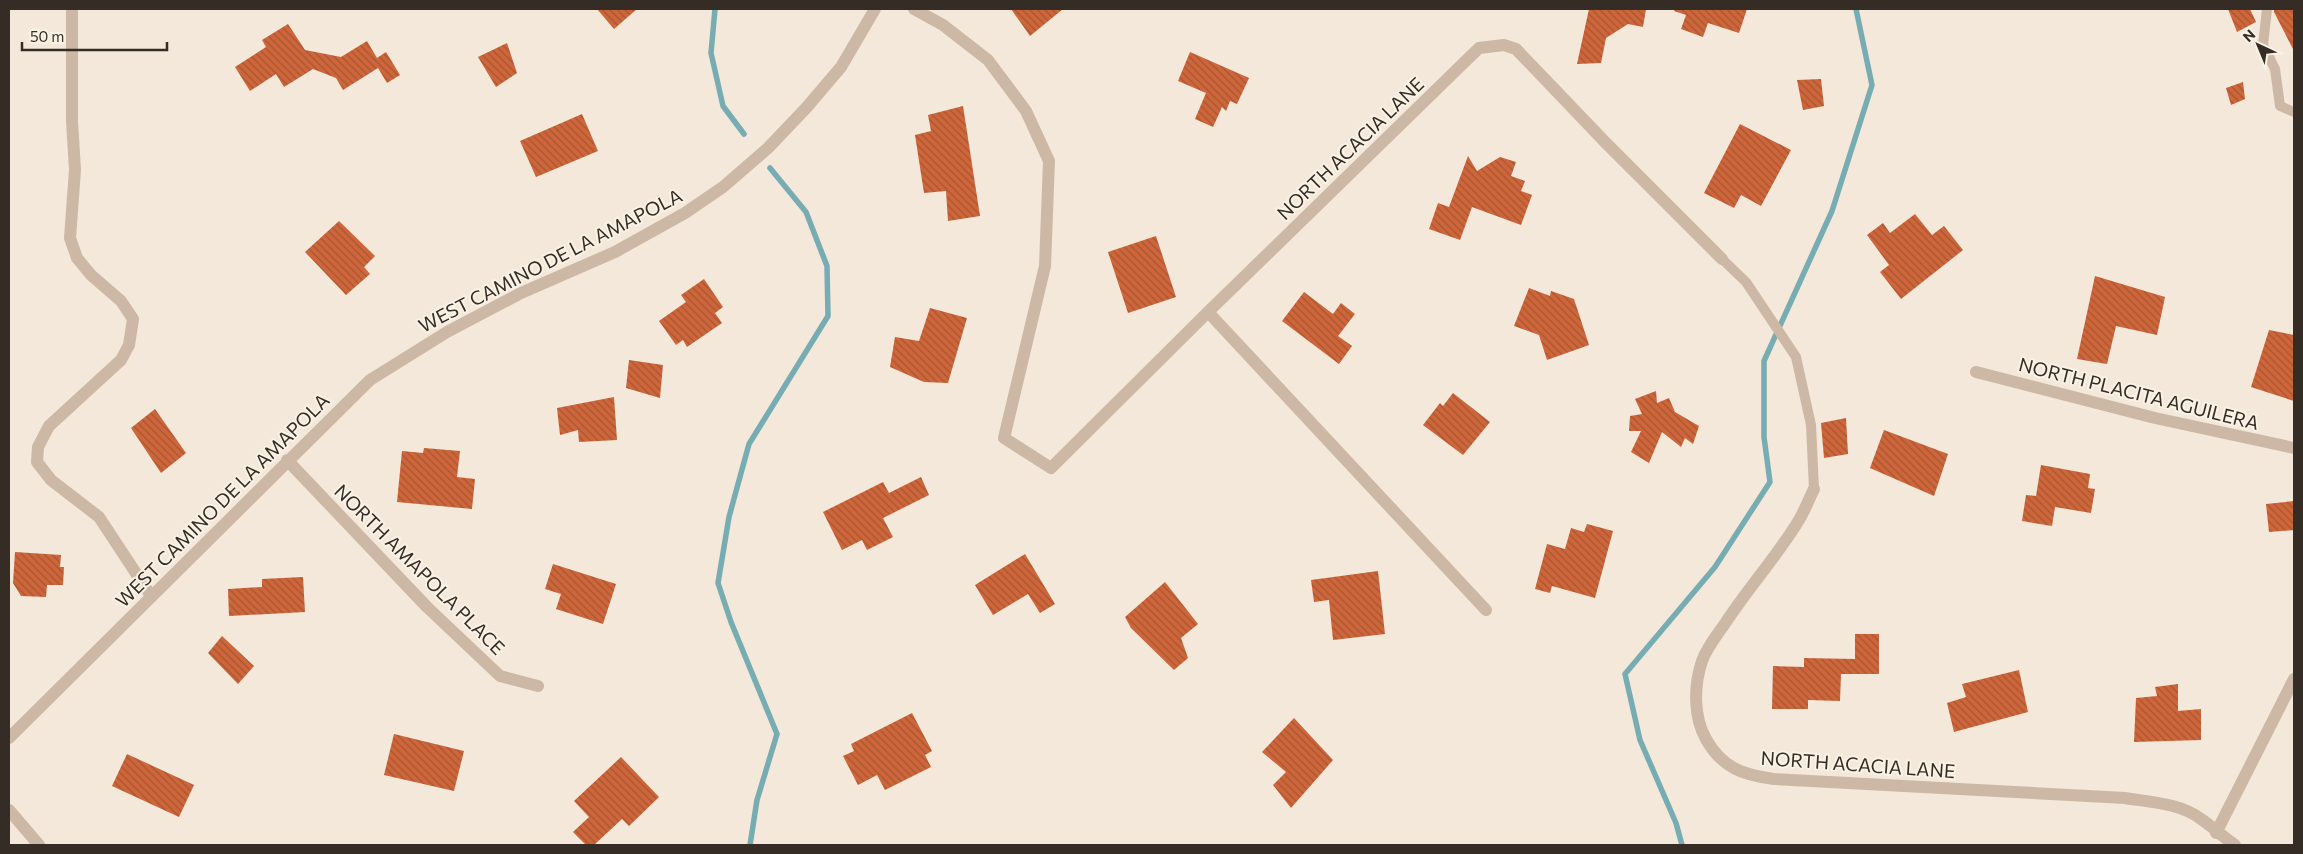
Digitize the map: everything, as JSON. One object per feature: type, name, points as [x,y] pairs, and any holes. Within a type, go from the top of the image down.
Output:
[{"type":"street","points":[[72,9],[72,121],[75,170],[70,238],[77,258],[91,275],[121,301],[132,319],[129,345],[121,360],[49,426],[38,447],[37,462],[51,480],[98,517],[151,596]]},
{"type":"street","name":"WEST CAMINO DE LA AMAPOLA","points":[[9,738],[370,380],[448,332],[521,293],[615,252],[685,214],[723,187],[768,148],[812,101],[841,67],[875,9]]},
{"type":"street","name":"NORTH ACACIA LANE","points":[[914,9],[942,25],[988,60],[1026,111],[1049,161],[1045,266],[1004,438],[1051,468],[1479,48],[1504,45],[1516,49],[1605,142],[1722,259]]},
{"type":"street","points":[[1208,312],[1486,610]]},
{"type":"street","name":"NORTH PLACITA AGUILERA","points":[[1976,372],[2155,418],[2294,448]]},
{"type":"street","name":"NORTH AMAPOLA PLACE","points":[[288,460],[428,607],[500,676],[538,686]]},
{"type":"street","name":"NORTH ACACIA LANE","points":[[1814,488],[1800,519],[1743,595],[1702,660],[1696,697],[1698,713],[1704,735],[1713,752],[1721,761],[1752,776],[1774,779],[2125,798],[2174,806],[2200,818],[2216,833],[2235,845]]},
{"type":"street","points":[[2216,833],[2294,679]]},
{"type":"street","points":[[9,810],[39,845]]},
{"type":"lane","points":[[2267,9],[2263,45],[2275,69],[2280,106],[2294,112]]},
{"type":"lane","points":[[1722,259],[1746,282],[1796,357],[1811,425],[1814,488]]},
{"type":"building","points":[[597,9],[637,9],[614,29]]},
{"type":"building","points":[[1011,9],[1063,9],[1030,36]]},
{"type":"building","points":[[1589,9],[1646,9],[1643,27],[1628,24],[1606,38],[1601,63],[1577,64]]},
{"type":"building","points":[[1675,9],[1747,9],[1739,33],[1708,23],[1703,37],[1681,29],[1686,15],[1674,11]]},
{"type":"building","points":[[2228,9],[2250,9],[2256,22],[2237,32]]},
{"type":"building","points":[[2274,9],[2294,9],[2294,51],[2274,12]]},
{"type":"building","points":[[288,24],[305,50],[341,57],[367,41],[377,58],[386,52],[400,75],[387,83],[378,68],[343,90],[336,78],[313,69],[284,87],[276,74],[250,91],[235,67],[266,47],[262,40]]},
{"type":"building","points":[[507,43],[517,73],[496,87],[478,57]]},
{"type":"building","points":[[1190,52],[1249,78],[1237,104],[1230,101],[1226,111],[1222,107],[1213,127],[1195,119],[1206,93],[1178,81]]},
{"type":"building","points":[[1821,79],[1824,106],[1803,110],[1797,80]]},
{"type":"building","points":[[2243,82],[2245,99],[2231,105],[2226,88]]},
{"type":"building","points":[[963,106],[980,216],[948,221],[946,191],[924,193],[915,135],[931,131],[928,115]]},
{"type":"building","points":[[582,114],[598,151],[536,177],[520,141]]},
{"type":"building","points":[[1740,124],[1791,150],[1761,206],[1741,195],[1734,208],[1704,193]]},
{"type":"building","points":[[1468,156],[1477,171],[1500,157],[1516,162],[1511,176],[1525,181],[1521,191],[1532,195],[1521,225],[1472,207],[1460,240],[1429,229],[1438,203],[1449,207]]},
{"type":"building","points":[[1915,214],[1932,235],[1944,226],[1963,250],[1901,299],[1880,272],[1889,265],[1867,235],[1883,223],[1890,233]]},
{"type":"building","points":[[339,221],[375,256],[364,267],[370,274],[346,295],[305,252]]},
{"type":"building","points":[[1156,236],[1176,297],[1128,313],[1108,252]]},
{"type":"building","points":[[2095,276],[2165,297],[2157,335],[2116,326],[2107,364],[2077,359]]},
{"type":"building","points":[[704,279],[723,307],[715,313],[722,323],[687,347],[683,340],[676,345],[659,321],[686,302],[681,295]]},
{"type":"building","points":[[1529,288],[1550,296],[1551,291],[1574,299],[1589,345],[1547,360],[1539,335],[1514,326]]},
{"type":"building","points":[[1304,292],[1333,314],[1341,303],[1355,314],[1338,336],[1352,346],[1339,364],[1282,321]]},
{"type":"building","points":[[930,308],[967,318],[948,383],[924,382],[890,367],[895,337],[919,341]]},
{"type":"building","points":[[2269,330],[2294,335],[2294,401],[2251,387]]},
{"type":"building","points":[[629,360],[663,365],[660,398],[626,388]]},
{"type":"building","points":[[1656,391],[1657,403],[1669,398],[1675,412],[1699,426],[1693,444],[1685,438],[1681,447],[1662,432],[1649,463],[1631,452],[1641,431],[1629,431],[1630,416],[1642,414],[1635,399]]},
{"type":"building","points":[[1453,393],[1490,422],[1463,455],[1423,425],[1440,403],[1443,406]]},
{"type":"building","points":[[614,397],[617,440],[579,442],[578,430],[560,435],[557,408]]},
{"type":"building","points":[[155,409],[186,453],[161,473],[131,428]]},
{"type":"building","points":[[1846,418],[1848,454],[1824,458],[1821,423]]},
{"type":"building","points":[[1884,430],[1948,454],[1934,496],[1870,468]]},
{"type":"building","points":[[424,448],[460,451],[457,477],[475,479],[472,509],[397,502],[402,451],[423,453]]},
{"type":"building","points":[[2041,465],[2090,474],[2088,488],[2095,489],[2091,513],[2055,507],[2052,526],[2022,521],[2026,495],[2036,496]]},
{"type":"building","points":[[921,477],[929,495],[883,518],[893,537],[867,550],[862,540],[842,550],[823,512],[883,482],[889,493]]},
{"type":"building","points":[[2294,501],[2294,530],[2269,532],[2266,504]]},
{"type":"building","points":[[1587,524],[1613,531],[1595,598],[1552,586],[1550,593],[1535,589],[1547,544],[1565,549],[1571,528],[1584,532]]},
{"type":"building","points":[[15,552],[61,555],[60,567],[64,567],[63,585],[47,585],[46,597],[21,596],[13,583]]},
{"type":"building","points":[[1025,554],[1055,604],[1040,613],[1028,594],[993,615],[975,585]]},
{"type":"building","points":[[553,564],[616,584],[603,624],[556,609],[561,594],[545,589]]},
{"type":"building","points":[[1378,571],[1385,634],[1333,640],[1329,600],[1314,602],[1311,580]]},
{"type":"building","points":[[303,577],[305,612],[229,616],[228,589],[262,587],[262,579]]},
{"type":"building","points":[[1165,582],[1198,624],[1181,638],[1188,658],[1174,670],[1131,628],[1125,617]]},
{"type":"building","points":[[1855,634],[1879,634],[1879,674],[1841,674],[1840,701],[1808,700],[1808,709],[1772,709],[1773,666],[1804,667],[1804,658],[1855,659]]},
{"type":"building","points":[[222,636],[254,666],[238,684],[208,653]]},
{"type":"building","points":[[2019,670],[2028,712],[1954,732],[1947,703],[1966,697],[1962,684]]},
{"type":"building","points":[[2178,684],[2178,711],[2201,709],[2201,740],[2134,742],[2136,698],[2157,696],[2155,687]]},
{"type":"building","points":[[912,713],[932,751],[925,755],[931,767],[885,790],[877,775],[858,785],[843,756],[854,751],[851,744]]},
{"type":"building","points":[[1294,718],[1333,760],[1291,808],[1273,785],[1286,772],[1262,752]]},
{"type":"building","points":[[394,734],[464,751],[454,791],[384,775]]},
{"type":"building","points":[[127,754],[194,785],[179,817],[112,786]]},
{"type":"building","points":[[621,757],[659,797],[629,826],[622,819],[594,845],[586,845],[573,832],[589,817],[574,801]]},
{"type":"waterway","points":[[715,9],[711,53],[723,106],[744,134]]},
{"type":"waterway","points":[[1682,845],[1676,823],[1640,740],[1625,674],[1715,567],[1770,482],[1764,437],[1764,361],[1832,211],[1872,85],[1856,9]]},
{"type":"waterway","points":[[750,845],[757,800],[777,734],[731,622],[718,583],[729,517],[749,444],[828,316],[827,266],[806,212],[770,168]]}]
